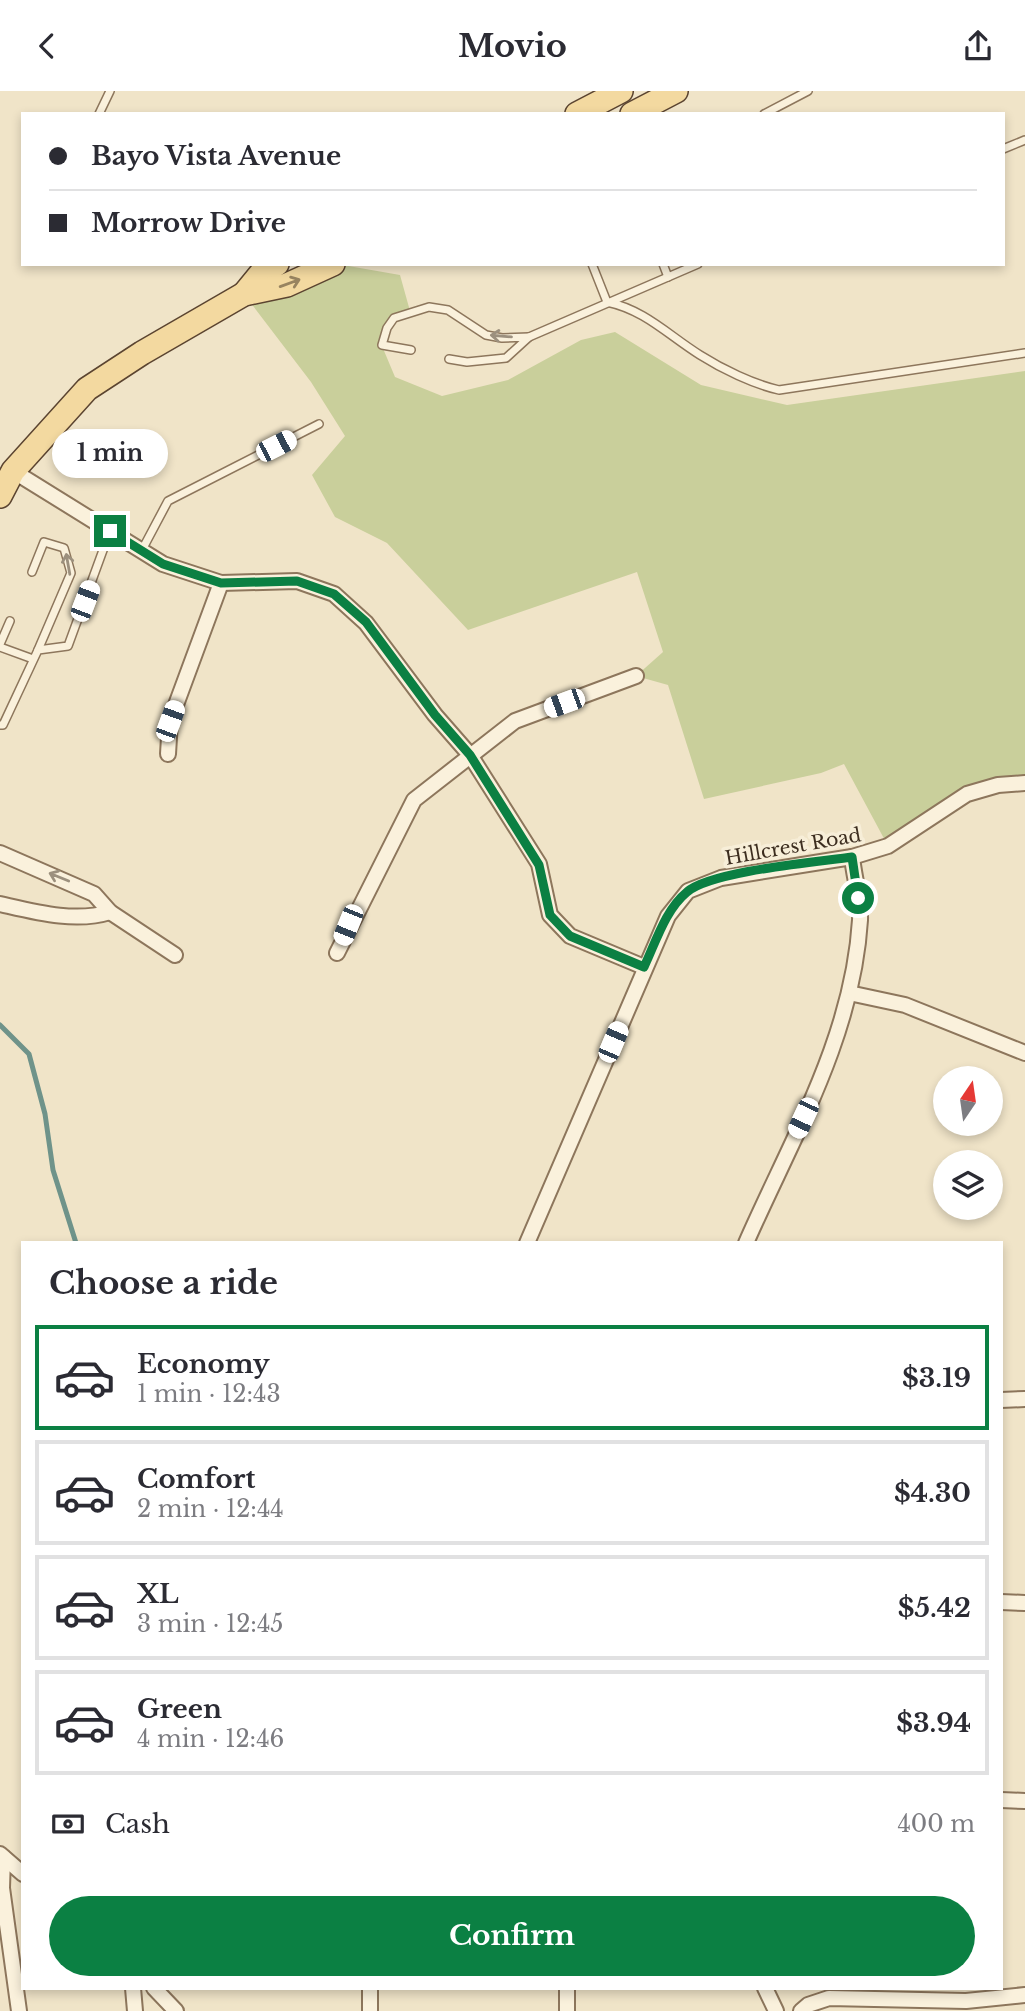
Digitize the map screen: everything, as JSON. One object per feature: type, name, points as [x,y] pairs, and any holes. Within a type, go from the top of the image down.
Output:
[{"type":"main road","points":[[580,112],[621,91]]},
{"type":"main road","points":[[636,112],[676,91]]},
{"type":"main road","points":[[244,294],[262,272],[273,266]]},
{"type":"main road","points":[[0,496],[13,471],[87,389],[142,353],[244,294],[287,285],[329,266]]},
{"type":"street","points":[[13,471],[163,564],[221,583],[297,581],[334,594],[366,622],[435,715],[470,755],[539,865],[550,915],[570,936],[644,967]]},
{"type":"street","points":[[168,754],[170,721],[221,583]]},
{"type":"street","points":[[337,953],[414,800],[515,721],[636,676]]},
{"type":"street","name":"Hillcrest Road","points":[[528,1241],[644,967],[668,915],[688,891],[721,878],[852,857],[888,846],[967,794],[998,785],[1025,783]]},
{"type":"street","points":[[0,853],[72,881],[94,894],[110,912],[174,955]]},
{"type":"street","points":[[747,1241],[814,1095],[834,1045],[849,993],[860,918],[852,857]]},
{"type":"street","points":[[0,905],[57,915],[96,916],[110,912]]},
{"type":"street","points":[[849,993],[905,1005],[1025,1053]]},
{"type":"street","points":[[1003,1400],[1025,1399]]},
{"type":"street","points":[[1003,1602],[1025,1603]]},
{"type":"street","points":[[1003,1800],[1025,1801]]},
{"type":"street","points":[[1,1856],[21,1872]]},
{"type":"street","points":[[1,1856],[2,1888],[19,2011]]},
{"type":"street","points":[[133,1990],[135,2011]]},
{"type":"street","points":[[157,1990],[176,2011]]},
{"type":"street","points":[[370,1990],[370,2011]]},
{"type":"street","points":[[566,2011],[567,1990]]},
{"type":"street","points":[[766,1990],[776,2011]]},
{"type":"street","points":[[801,2011],[829,1998],[966,2001],[1025,1995]]},
{"type":"lane","points":[[100,112],[110,91]]},
{"type":"lane","points":[[768,112],[808,91]]},
{"type":"lane","points":[[1005,148],[1025,140]]},
{"type":"lane","points":[[593,266],[607,302]]},
{"type":"lane","points":[[664,266],[668,277]]},
{"type":"lane","points":[[449,359],[467,362],[506,358],[529,337],[668,277],[678,268]]},
{"type":"lane","points":[[607,302],[630,307],[702,356],[765,387],[779,390],[1025,353]]},
{"type":"lane","points":[[411,350],[382,345],[387,328],[394,318],[429,307],[448,310],[486,335],[502,338],[529,337]]},
{"type":"lane","points":[[142,550],[168,501],[319,424]]},
{"type":"lane","points":[[38,650],[68,646],[110,531]]},
{"type":"lane","points":[[0,725],[3,725],[71,573],[64,548],[44,543],[32,572]]},
{"type":"lane","points":[[10,621],[0,645],[33,659]]},
{"type":"green space","points":[[331,266],[348,266],[400,275],[410,311],[394,318],[382,346],[395,377],[442,396],[508,380],[581,340],[615,332],[701,385],[787,405],[1025,371],[1025,783],[967,794],[888,846],[844,764],[821,773],[704,799],[668,685],[636,676],[663,652],[637,572],[468,630],[387,543],[335,517],[312,475],[345,436],[311,382],[244,294]]},
{"type":"waterway","points":[[0,1025],[29,1054],[45,1114],[53,1170],[75,1241]]},
{"type":"route","points":[[110,531],[163,564],[221,583],[297,581],[334,594],[366,622],[435,715],[470,755],[513,820],[539,865],[550,915],[570,936],[644,967],[668,915],[688,891],[721,878],[852,857],[858,898]]}]
